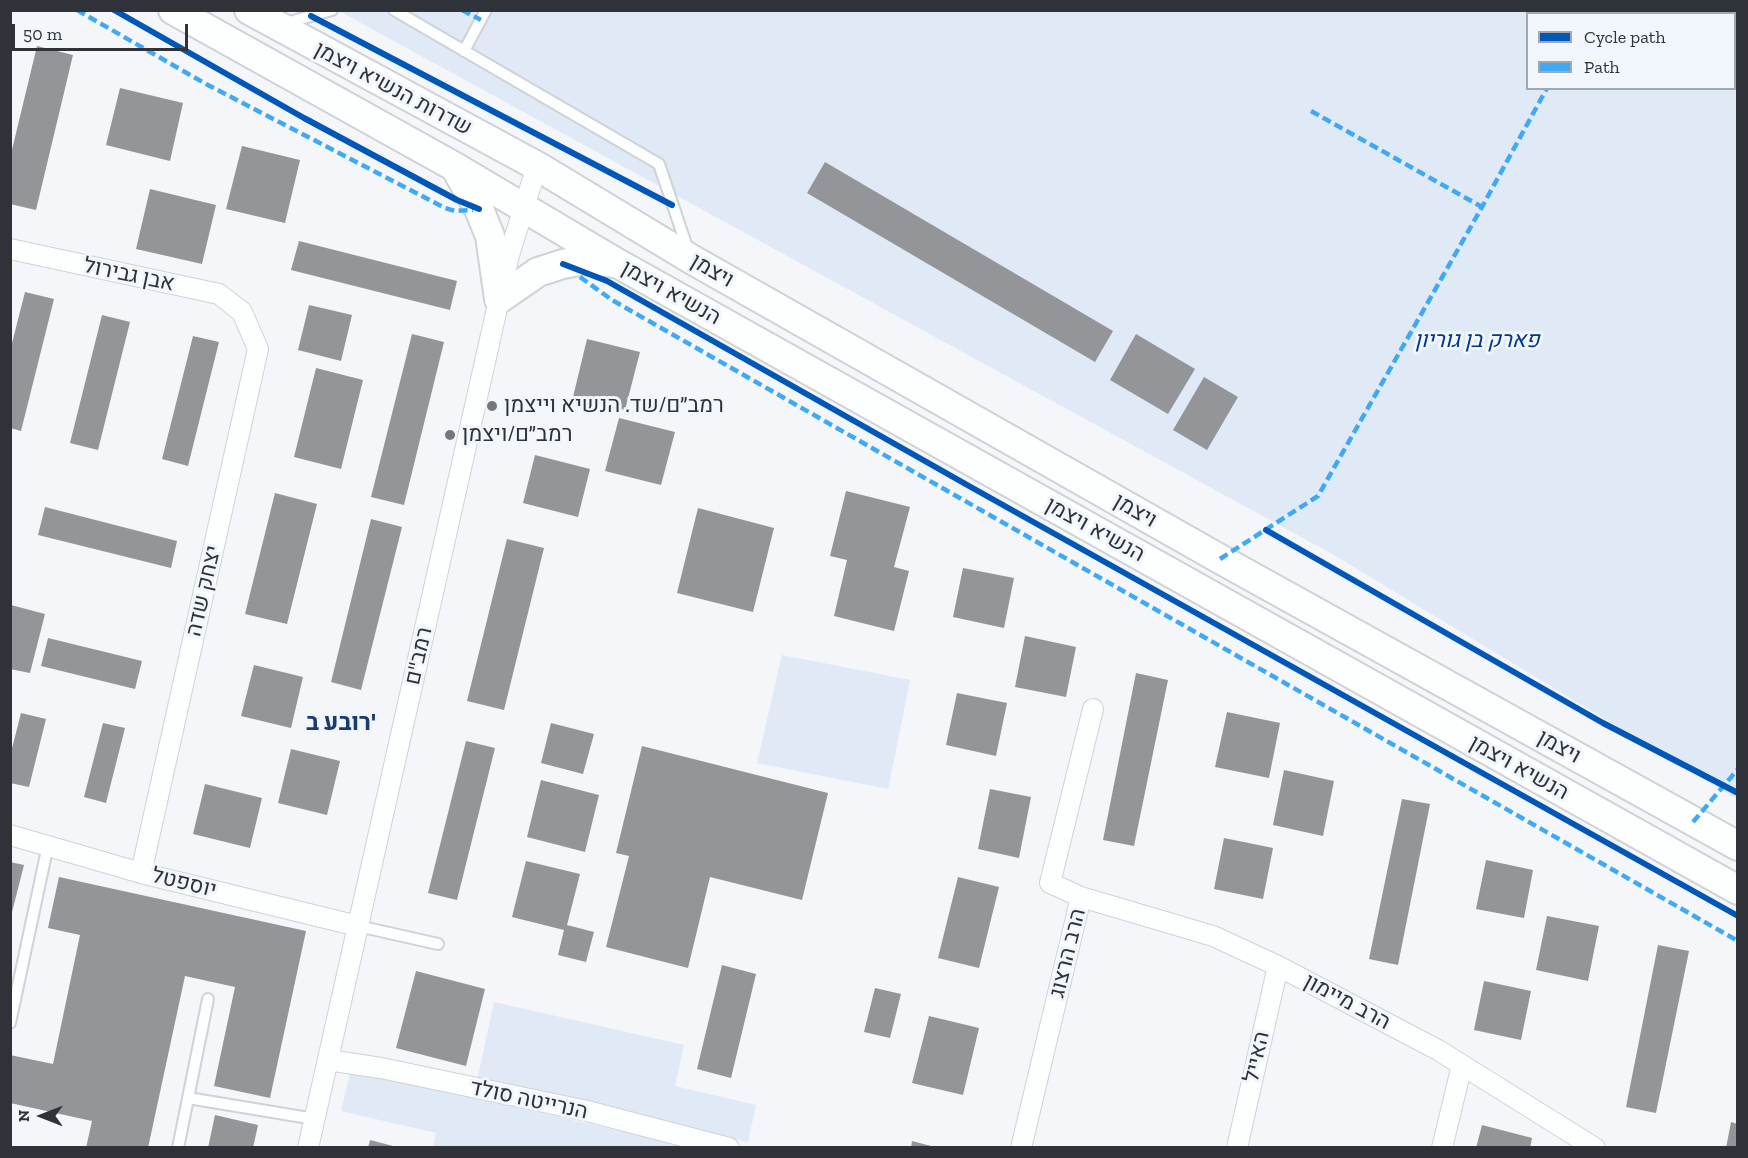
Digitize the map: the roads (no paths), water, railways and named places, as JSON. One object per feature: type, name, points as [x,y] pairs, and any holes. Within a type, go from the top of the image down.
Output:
[{"type":"street","name":"שדרות הנשיא ויצמן","points":[[173,10],[455,167]]},
{"type":"street","name":"שדרות הנשיא ויצמן","points":[[249,10],[537,166]]},
{"type":"street","name":"רמב\"ם","points":[[308,1148],[509,255],[537,166]]},
{"type":"street","name":"ויצמן","points":[[537,166],[691,259],[1220,559],[1737,846]]},
{"type":"street","name":"הנשיא ויצמן","points":[[455,167],[617,263],[1737,890]]},
{"type":"street","points":[[455,167],[479,209],[490,236],[499,299],[538,272],[563,264],[584,260],[617,263]]},
{"type":"street","name":"אבן גבירול","points":[[10,249],[219,294],[242,312]]},
{"type":"street","name":"יצחק שדה","points":[[141,873],[258,349],[242,312]]},
{"type":"street","name":"הרב הרצוג","points":[[1021,1148],[1082,897],[1050,883],[1093,709]]},
{"type":"street","name":"יוספטל","points":[[10,835],[141,873],[358,926]]},
{"type":"street","name":"הרב מיימון","points":[[1082,897],[1213,936],[1278,966],[1438,1050],[1595,1148]]},
{"type":"street","name":"האייל","points":[[1237,1148],[1278,966]]},
{"type":"street","name":"הנרייטה סולד","points":[[328,1060],[381,1068],[587,1111],[729,1148]]},
{"type":"street","points":[[1442,1148],[1462,1065]]},
{"type":"lane","points":[[277,26],[332,10]]},
{"type":"lane","points":[[393,10],[659,164],[691,259]]},
{"type":"lane","points":[[464,51],[486,10]]},
{"type":"lane","points":[[10,1023],[48,845]]},
{"type":"lane","points":[[358,926],[438,944]]},
{"type":"lane","points":[[178,1148],[208,999]]},
{"type":"lane","points":[[188,1098],[315,1119]]},
{"type":"place","name":"רמב״ם/שד. הנשיא וייצמן","points":[[492,406]]},
{"type":"place","name":"רמב״ם/ויצמן","points":[[450,435]]},
{"type":"district","name":"רובע ב'","points":[[341,723]]},
{"type":"park label","name":"פארק בן גוריון","points":[[1477,341]]}]
